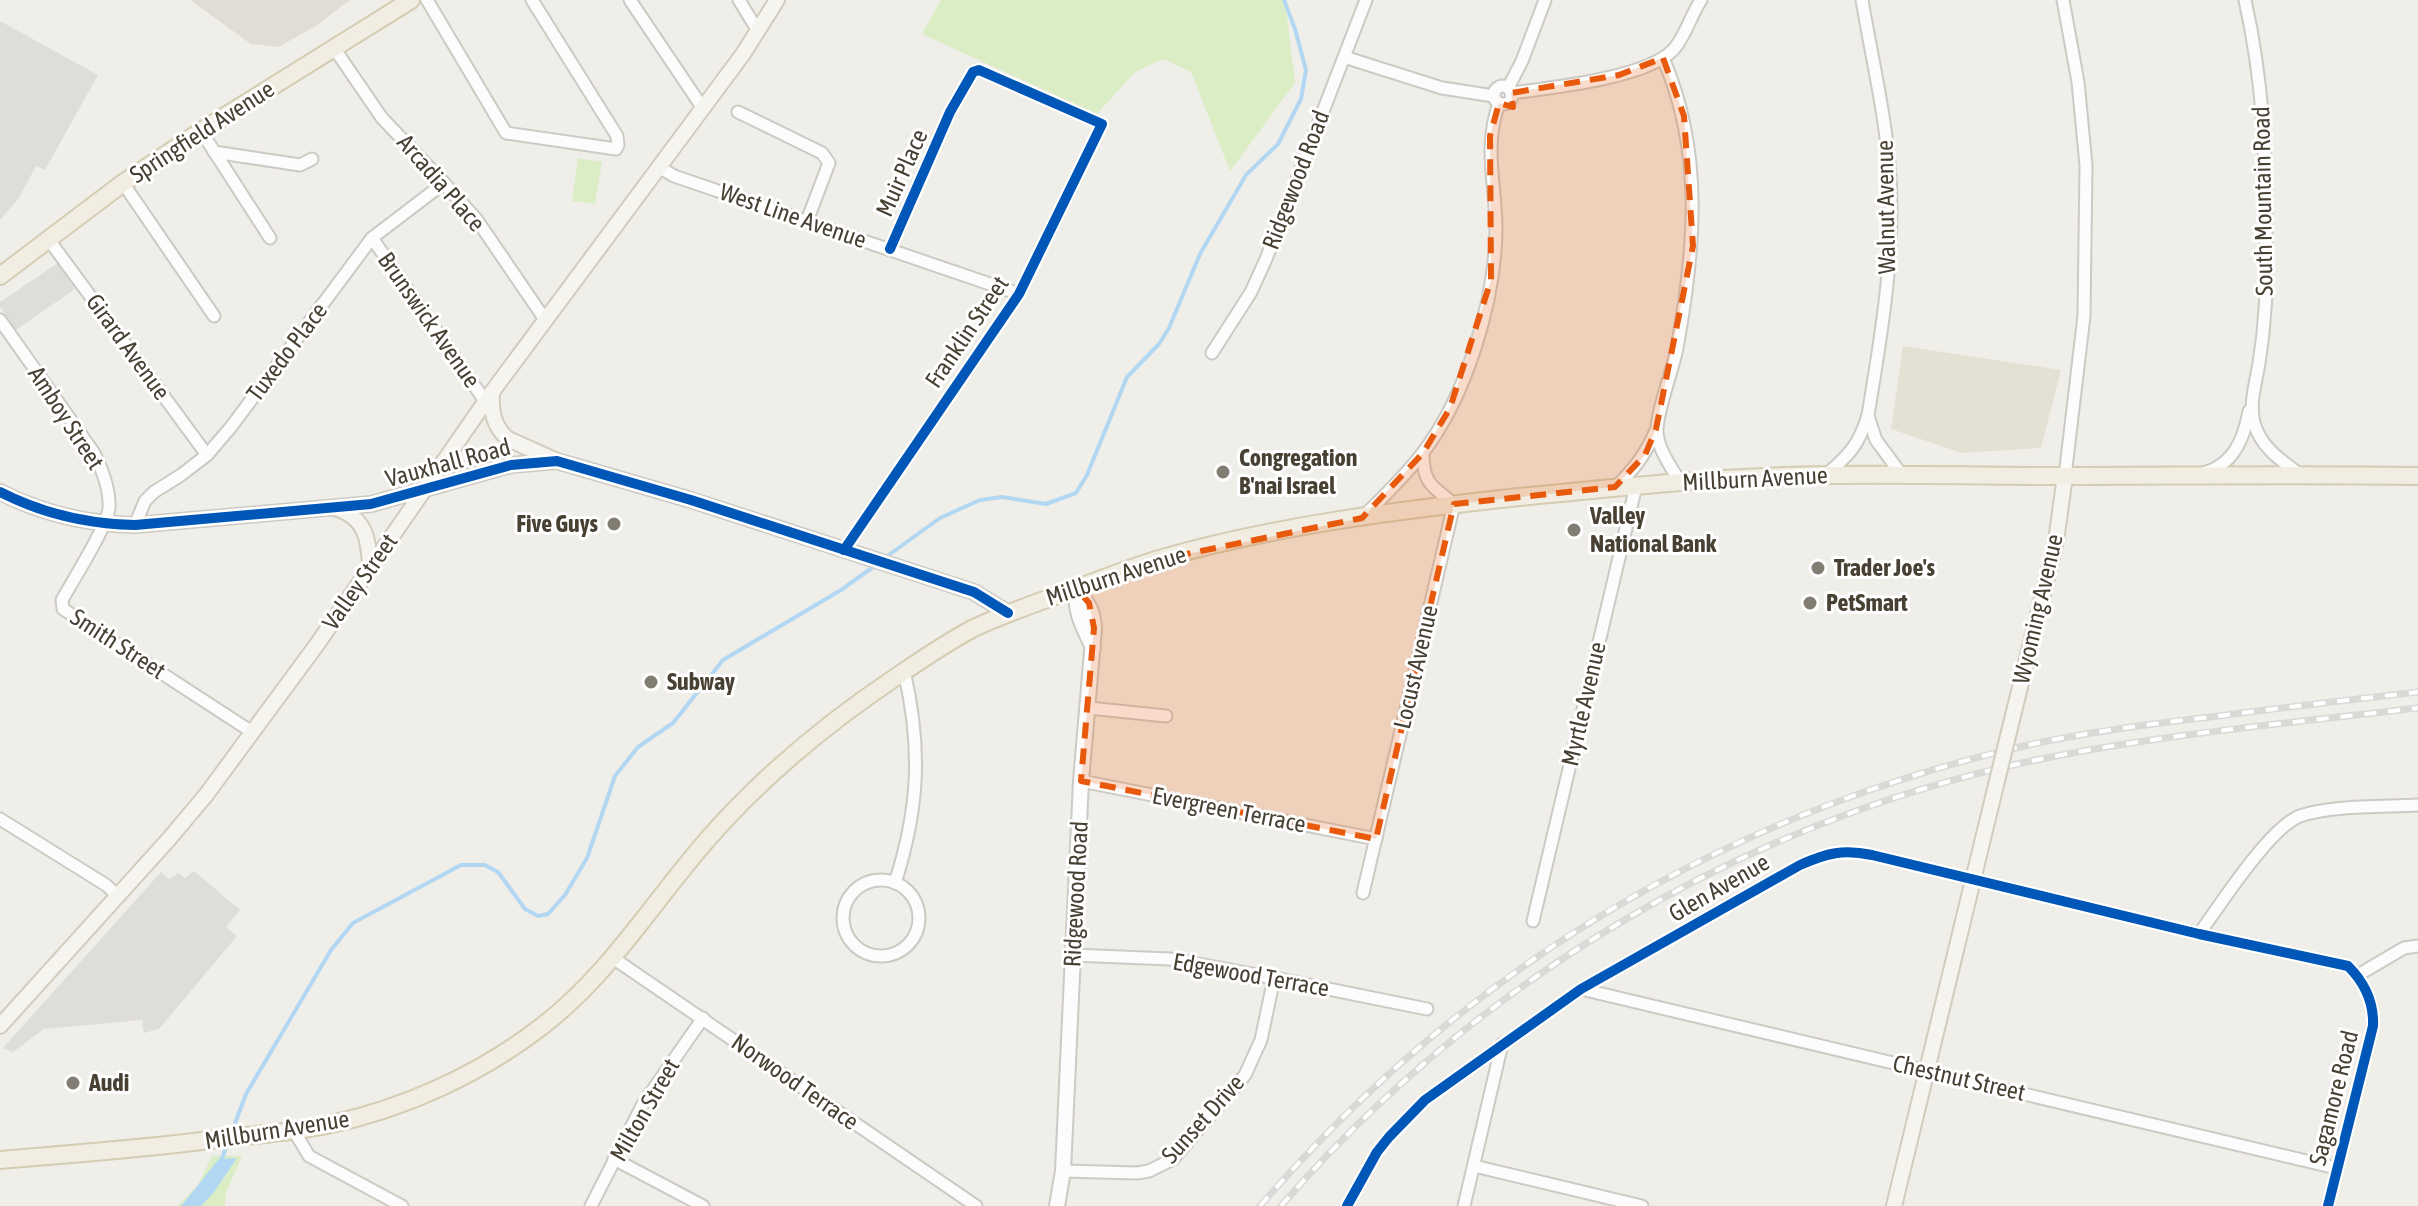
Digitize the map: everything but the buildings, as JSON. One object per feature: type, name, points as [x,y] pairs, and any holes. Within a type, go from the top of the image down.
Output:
[{"type":"main road","name":"Springfield Avenue","points":[[0,276],[123,183],[411,0]]},
{"type":"main road","name":"Valley Street","points":[[0,1026],[169,839],[252,732],[488,397],[659,167],[777,0]]},
{"type":"main road","points":[[488,397],[502,433],[508,439],[557,461]]},
{"type":"main road","name":"Millburn Avenue","points":[[0,1160],[294,1131],[391,1107],[467,1074],[545,1025],[593,981],[707,839],[756,789],[840,715],[969,630],[1157,560],[1235,540],[1454,504],[1680,482],[1901,474],[2418,476]]},
{"type":"main road","name":"Wyoming Avenue","points":[[1894,1206],[2056,541],[2065,476]]},
{"type":"main road","points":[[335,508],[350,514],[362,526],[369,542],[370,568]]},
{"type":"street","points":[[427,0],[506,133],[614,150],[618,145],[617,136],[532,0]]},
{"type":"street","points":[[630,0],[702,107]]},
{"type":"street","points":[[739,0],[758,31]]},
{"type":"street","name":"Ridgewood Road","points":[[1212,353],[1251,292],[1366,0]]},
{"type":"street","points":[[1344,57],[1442,88],[1507,103],[1545,0]]},
{"type":"street","points":[[1510,90],[1619,75],[1647,66],[1671,53],[1701,0]]},
{"type":"street","name":"Walnut Avenue","points":[[1826,475],[1854,450],[1863,432],[1885,306],[1891,223],[1890,177],[1884,116],[1862,0]]},
{"type":"street","name":"Wyoming Avenue","points":[[2063,0],[2078,82],[2086,165],[2084,316],[2065,476]]},
{"type":"street","name":"South Mountain Road","points":[[2194,475],[2212,471],[2241,443],[2251,402],[2265,308],[2266,154],[2254,38],[2245,0]]},
{"type":"street","name":"Arcadia Place","points":[[334,48],[382,118],[477,220],[546,321]]},
{"type":"street","points":[[1615,487],[1645,455],[1656,429],[1676,352],[1693,246],[1684,116],[1663,58]]},
{"type":"street","name":"Muir Place","points":[[890,249],[950,112],[973,72],[979,70],[1102,124]]},
{"type":"street","points":[[1362,518],[1423,453],[1450,408],[1468,368],[1485,311],[1496,235],[1490,136],[1496,99]]},
{"type":"street","points":[[738,112],[822,153],[829,163],[807,221]]},
{"type":"street","name":"Franklin Street","points":[[844,550],[1019,294],[1102,124]]},
{"type":"street","points":[[201,131],[270,238]]},
{"type":"street","points":[[214,152],[300,165],[312,159]]},
{"type":"street","name":"West Line Avenue","points":[[659,167],[674,176],[1019,294]]},
{"type":"street","points":[[123,183],[214,316]]},
{"type":"street","name":"Tuxedo Place","points":[[135,525],[141,508],[154,492],[207,455],[231,427],[372,238],[444,183]]},
{"type":"street","name":"Brunswick Avenue","points":[[372,238],[488,397]]},
{"type":"street","name":"Girard Avenue","points":[[49,240],[207,455]]},
{"type":"street","name":"Amboy Street","points":[[0,320],[101,466],[109,509],[104,524]]},
{"type":"street","name":"South Mountain Road","points":[[2251,402],[2255,427],[2261,440],[2275,456],[2302,476]]},
{"type":"street","points":[[1868,415],[1876,440],[1901,474]]},
{"type":"street","points":[[1656,429],[1661,447],[1680,482]]},
{"type":"street","points":[[1423,453],[1423,473],[1454,504]]},
{"type":"street","name":"Vauxhall Road","points":[[0,492],[44,511],[78,520],[135,525],[371,504],[511,465],[557,461],[691,500],[974,592],[1008,613]]},
{"type":"street","points":[[2399,475],[2418,464]]},
{"type":"street","name":"Myrtle Avenue","points":[[1533,921],[1636,486]]},
{"type":"street","name":"Locust Avenue","points":[[1363,893],[1454,504]]},
{"type":"street","name":"Smith Street","points":[[104,524],[62,600],[63,609],[252,732]]},
{"type":"street","name":"Ridgewood Road","points":[[1057,1206],[1063,1171],[1081,781],[1093,648],[1081,627],[1076,609],[1076,588]]},
{"type":"street","points":[[895,883],[912,822],[916,777],[915,727],[904,671]]},
{"type":"street","points":[[1089,708],[1166,716]]},
{"type":"street","name":"Evergreen Terrace","points":[[1081,781],[1376,839]]},
{"type":"street","points":[[2418,805],[2326,811],[2298,817],[2287,823],[2271,838],[2199,934],[2348,966],[2358,975],[2395,953],[2418,946]]},
{"type":"street","points":[[0,819],[117,895]]},
{"type":"street","name":"Glen Avenue","points":[[1347,1206],[1377,1152],[1425,1100],[1581,989],[1800,865],[1822,856],[1839,851],[1857,852],[2199,934]]},
{"type":"street","points":[[870,881],[895,883],[907,891],[916,904],[918,919],[915,935],[905,947],[891,954],[868,953],[854,945],[845,932],[843,916],[847,901],[856,889],[870,881]]},
{"type":"street","name":"Edgewood Terrace","points":[[1072,955],[1170,959],[1427,1009]]},
{"type":"street","name":"Norwood Terrace","points":[[613,958],[976,1206]]},
{"type":"street","name":"Sagamore Road","points":[[2328,1206],[2373,1026],[2371,1005],[2358,975]]},
{"type":"street","name":"Sunset Drive","points":[[1063,1171],[1137,1173],[1149,1171],[1173,1159],[1245,1075],[1261,1040],[1274,978]]},
{"type":"street","name":"Chestnut Street","points":[[1581,989],[2336,1168]]},
{"type":"street","name":"Milton Street","points":[[591,1206],[643,1104],[703,1018]]},
{"type":"street","points":[[1464,1206],[1502,1044]]},
{"type":"street","points":[[294,1131],[309,1156],[402,1206]]},
{"type":"street","points":[[614,1159],[703,1206]]},
{"type":"street","points":[[1474,1166],[1642,1206]]},
{"type":"highlighted area","points":[[1663,58],[1684,116],[1693,246],[1656,429],[1645,455],[1615,487],[1454,504],[1376,839],[1081,781],[1094,628],[1089,603],[1076,588],[1157,560],[1362,518],[1423,453],[1450,408],[1491,280],[1490,136],[1499,103],[1513,107],[1511,93],[1619,75]]},
{"type":"shaded area","points":[[190,0],[350,0],[317,25],[279,47],[251,44]]},
{"type":"shaded area","points":[[0,21],[98,75],[45,170],[36,166],[18,199],[0,220]]},
{"type":"shaded area","points":[[58,263],[75,289],[16,330],[0,307],[0,302]]},
{"type":"shaded area","points":[[1903,346],[2061,370],[2041,448],[1962,453],[1891,429]]},
{"type":"shaded area","points":[[194,871],[240,910],[226,927],[237,936],[159,1029],[144,1033],[142,1020],[44,1029],[13,1052],[3,1048],[161,872],[169,879],[178,873],[185,878]]},
{"type":"green space","points":[[941,0],[1285,0],[1295,83],[1230,171],[1191,72],[1163,59],[1135,72],[1097,114],[922,34]]},
{"type":"green space","points":[[578,158],[602,162],[595,204],[572,201]]},
{"type":"green space","points":[[212,1156],[242,1156],[226,1193],[225,1206],[178,1206],[198,1185]]},
{"type":"water","points":[[237,1158],[201,1206],[181,1206],[219,1159]]},
{"type":"waterway","points":[[886,557],[940,518],[980,500],[1002,497],[1046,504],[1076,493],[1087,475],[1127,377],[1159,344],[1169,328],[1200,254],[1246,175],[1278,144],[1301,99],[1306,70],[1284,0]]},
{"type":"waterway","points":[[231,1134],[246,1094],[331,950],[353,923],[461,865],[485,865],[498,872],[525,909],[538,916],[548,914],[565,895],[587,858],[615,776],[638,747],[673,723],[723,660],[841,590],[876,565]]},
{"type":"waterway","points":[[220,1164],[228,1142]]},
{"type":"railway","points":[[1260,1206],[1340,1121],[1424,1043],[1513,974],[1606,912],[1704,859],[1807,813],[1915,775],[2051,740],[2164,722],[2418,692]]},
{"type":"railway","points":[[1281,1206],[1358,1124],[1441,1050],[1529,982],[1622,921],[1720,868],[1822,824],[1928,787],[2036,760],[2179,736],[2418,708]]},
{"type":"cycle path","points":[[844,550],[1019,294],[1102,124],[979,70],[973,72],[950,112],[890,249]]},
{"type":"cycle path","points":[[0,492],[66,516],[100,523],[135,525],[371,504],[511,465],[557,461],[691,500],[974,592],[1008,613]]},
{"type":"cycle path","points":[[1347,1206],[1377,1152],[1425,1100],[1581,989],[1800,865],[1844,852],[1872,855],[2199,934],[2348,966],[2367,993],[2373,1026],[2328,1206]]},
{"type":"place","name":"Congregation B'nai Israel","points":[[1223,472]]},
{"type":"place","name":"Five Guys","points":[[614,524]]},
{"type":"place","name":"Valley National Bank","points":[[1574,530]]},
{"type":"place","name":"Trader Joe's","points":[[1818,568]]},
{"type":"place","name":"PetSmart","points":[[1810,603]]},
{"type":"place","name":"Subway","points":[[651,682]]},
{"type":"place","name":"Audi","points":[[73,1083]]}]
